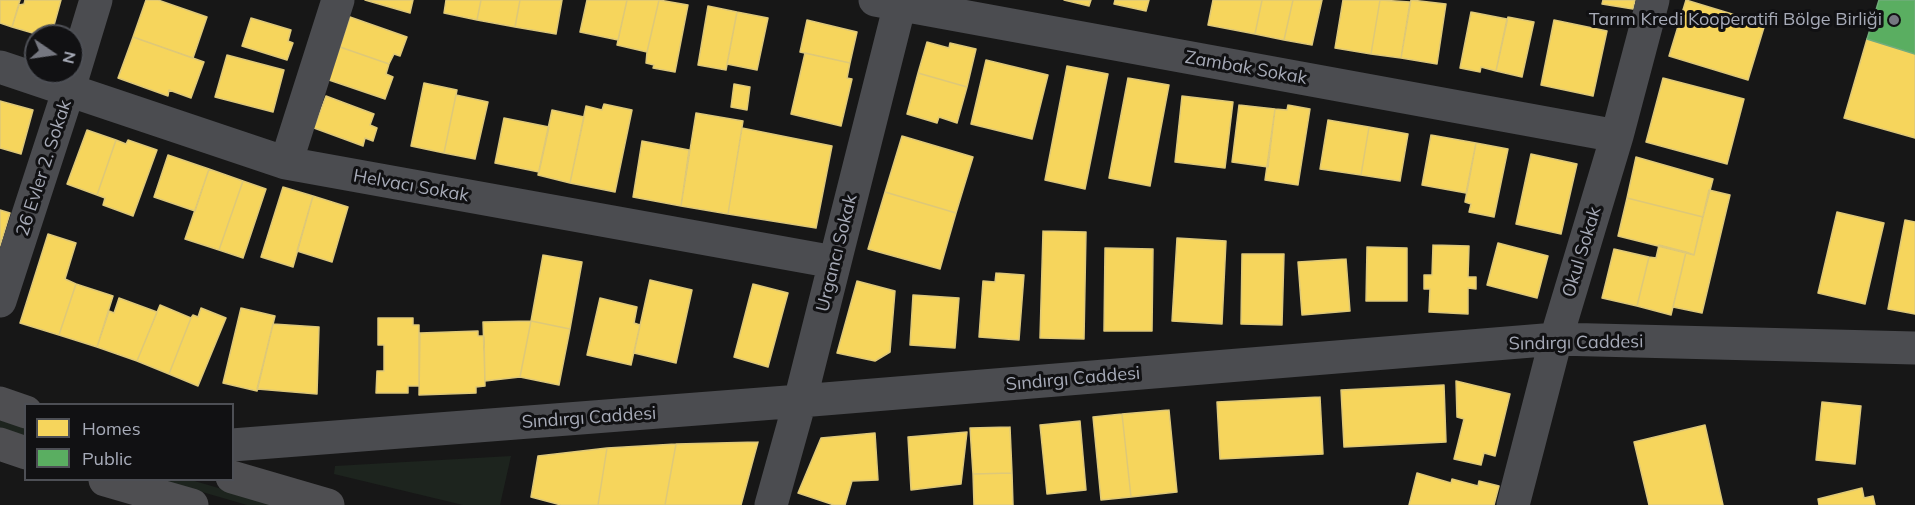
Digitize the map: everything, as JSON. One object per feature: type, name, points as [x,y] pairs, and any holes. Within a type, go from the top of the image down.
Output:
[{"type":"highway","points":[[0,403],[24,411]]},
{"type":"highway","points":[[0,444],[24,452]]},
{"type":"highway","points":[[234,478],[328,505]]},
{"type":"highway","points":[[108,481],[192,505]]},
{"type":"street","name":"26 Evler 2. Sokak","points":[[0,300],[96,0]]},
{"type":"street","points":[[286,164],[338,0]]},
{"type":"street","name":"Okul Sokak","points":[[1513,505],[1556,339],[1617,136],[1653,0]]},
{"type":"street","name":"Zambak Sokak","points":[[892,2],[1617,136]]},
{"type":"street","name":"Urgancı Sokak","points":[[771,505],[800,401],[834,262],[892,2]]},
{"type":"street","name":"Helvacı Sokak","points":[[0,67],[286,164],[834,262]]},
{"type":"street","name":"Sındırgı Caddesi","points":[[234,445],[1556,339],[1915,348]]},
{"type":"shaded area","points":[[0,420],[24,428],[24,436],[0,428]]},
{"type":"shaded area","points":[[511,456],[500,505],[463,505],[334,474],[335,466]]},
{"type":"shaded area","points":[[164,481],[194,481],[277,505],[247,505]]},
{"type":"building: Homes","points":[[0,0],[20,0],[12,27],[0,23]]},
{"type":"building: Homes","points":[[25,0],[61,0],[54,24],[24,24],[24,30],[12,27],[19,5],[24,4]]},
{"type":"building: Homes","points":[[146,0],[158,0],[207,17],[193,58],[133,37]]},
{"type":"building: Homes","points":[[365,0],[413,0],[410,13]]},
{"type":"building: Homes","points":[[446,0],[481,0],[477,20],[444,13]]},
{"type":"building: Homes","points":[[481,0],[520,0],[515,27],[477,20]]},
{"type":"building: Homes","points":[[520,0],[562,0],[556,34],[515,27]]},
{"type":"building: Homes","points":[[587,0],[627,0],[618,40],[580,32]]},
{"type":"building: Homes","points":[[627,0],[659,0],[647,52],[617,45]]},
{"type":"building: Homes","points":[[659,0],[688,5],[675,72],[653,68],[654,65],[646,63]]},
{"type":"building: Homes","points":[[1064,0],[1091,0],[1089,6]]},
{"type":"building: Homes","points":[[1115,0],[1149,0],[1146,11],[1114,4]]},
{"type":"building: Homes","points":[[1213,0],[1262,0],[1255,34],[1208,25]]},
{"type":"building: Homes","points":[[1262,0],[1293,0],[1284,40],[1255,34]]},
{"type":"building: Homes","points":[[1293,0],[1322,0],[1312,45],[1284,40]]},
{"type":"building: Homes","points":[[1343,0],[1380,0],[1371,54],[1335,48]]},
{"type":"building: Homes","points":[[1380,0],[1410,2],[1401,58],[1371,54]]},
{"type":"building: Homes","points":[[1411,0],[1446,4],[1437,64],[1401,58]]},
{"type":"building: Homes","points":[[1603,0],[1635,0],[1633,9],[1602,4]]},
{"type":"building: Homes","points":[[1686,0],[1765,24],[1748,80],[1669,56]]},
{"type":"building: Homes","points":[[708,6],[737,12],[726,70],[698,65]]},
{"type":"building: Homes","points":[[737,12],[768,18],[757,70],[727,64]]},
{"type":"building: Homes","points":[[1471,12],[1507,19],[1496,71],[1481,67],[1480,72],[1460,68]]},
{"type":"building: Homes","points":[[350,17],[407,37],[400,56],[394,54],[389,64],[340,47]]},
{"type":"building: Homes","points":[[1508,17],[1534,22],[1522,77],[1496,71]]},
{"type":"building: Homes","points":[[251,18],[291,30],[288,41],[293,43],[287,60],[242,46]]},
{"type":"building: Homes","points":[[807,20],[857,32],[850,63],[800,52]]},
{"type":"building: Homes","points":[[1554,20],[1607,31],[1593,96],[1541,85]]},
{"type":"building: Homes","points":[[133,37],[204,62],[191,98],[169,90],[168,96],[118,78]]},
{"type":"building: Homes","points":[[1867,39],[1915,54],[1915,138],[1844,118]]},
{"type":"building: Homes","points":[[927,42],[949,48],[950,43],[976,49],[967,87],[918,73]]},
{"type":"building: Homes","points":[[340,47],[389,64],[386,74],[393,77],[385,99],[329,80]]},
{"type":"building: Homes","points":[[805,53],[850,63],[847,78],[852,79],[841,126],[791,114]]},
{"type":"building: Homes","points":[[227,55],[284,70],[273,112],[215,97]]},
{"type":"building: Homes","points":[[986,60],[1048,75],[1032,139],[971,124]]},
{"type":"building: Homes","points":[[1067,66],[1108,74],[1085,189],[1045,180]]},
{"type":"building: Homes","points":[[918,73],[967,87],[957,123],[939,117],[937,123],[907,114]]},
{"type":"building: Homes","points":[[1128,78],[1169,85],[1150,186],[1109,178]]},
{"type":"building: Homes","points":[[1663,78],[1744,99],[1727,164],[1646,142]]},
{"type":"building: Homes","points":[[424,83],[457,90],[444,153],[411,146]]},
{"type":"building: Homes","points":[[734,84],[750,87],[747,110],[731,107]]},
{"type":"building: Homes","points":[[456,95],[488,102],[475,159],[444,153]]},
{"type":"building: Homes","points":[[326,96],[374,114],[370,125],[377,128],[373,141],[365,138],[363,146],[314,128]]},
{"type":"building: Homes","points":[[1182,96],[1233,102],[1225,168],[1175,162]]},
{"type":"building: Homes","points":[[0,101],[33,110],[21,154],[0,148]]},
{"type":"building: Homes","points":[[604,104],[632,110],[615,192],[570,183],[586,106],[602,110]]},
{"type":"building: Homes","points":[[1239,105],[1275,109],[1268,167],[1232,162]]},
{"type":"building: Homes","points":[[1288,105],[1310,109],[1298,185],[1265,180],[1275,109],[1287,110]]},
{"type":"building: Homes","points":[[552,110],[584,117],[570,183],[538,175]]},
{"type":"building: Homes","points":[[696,113],[743,121],[728,214],[681,206]]},
{"type":"building: Homes","points":[[504,118],[549,127],[539,172],[495,163]]},
{"type":"building: Homes","points":[[1328,120],[1369,127],[1361,175],[1320,169]]},
{"type":"building: Homes","points":[[1369,127],[1408,134],[1400,181],[1361,175]]},
{"type":"building: Homes","points":[[742,128],[832,146],[816,228],[728,214]]},
{"type":"building: Homes","points":[[87,130],[116,140],[97,195],[67,184]]},
{"type":"building: Homes","points":[[1431,135],[1476,143],[1466,193],[1422,185]]},
{"type":"building: Homes","points":[[902,136],[973,157],[956,213],[885,192]]},
{"type":"building: Homes","points":[[116,140],[126,144],[128,140],[157,150],[133,216],[103,205],[105,198],[97,195]]},
{"type":"building: Homes","points":[[642,141],[689,150],[681,206],[633,197]]},
{"type":"building: Homes","points":[[1476,143],[1508,149],[1494,217],[1469,212],[1471,204],[1465,202]]},
{"type":"building: Homes","points":[[1531,154],[1577,164],[1561,234],[1516,224]]},
{"type":"building: Homes","points":[[168,155],[209,169],[195,211],[154,197]]},
{"type":"building: Homes","points":[[1636,157],[1713,179],[1703,217],[1627,198]]},
{"type":"building: Homes","points":[[209,169],[243,181],[219,250],[185,239]]},
{"type":"building: Homes","points":[[243,181],[266,189],[243,258],[219,250]]},
{"type":"building: Homes","points":[[283,187],[313,196],[293,267],[261,257]]},
{"type":"building: Homes","points":[[1709,190],[1730,195],[1702,313],[1673,307],[1686,252],[1694,255]]},
{"type":"building: Homes","points":[[885,192],[956,213],[940,269],[868,249]]},
{"type":"building: Homes","points":[[313,196],[348,207],[332,262],[297,251]]},
{"type":"building: Homes","points":[[1627,198],[1703,217],[1694,255],[1618,236]]},
{"type":"building: Homes","points":[[0,210],[10,213],[0,246]]},
{"type":"building: Homes","points":[[1837,212],[1884,223],[1865,304],[1818,293]]},
{"type":"building: Homes","points":[[1905,220],[1915,222],[1915,314],[1888,309]]},
{"type":"building: Homes","points":[[1043,231],[1086,232],[1084,339],[1040,338]]},
{"type":"building: Homes","points":[[48,234],[76,243],[65,279],[76,284],[59,335],[20,323]]},
{"type":"building: Homes","points":[[1177,238],[1226,241],[1222,324],[1172,321]]},
{"type":"building: Homes","points":[[1498,243],[1548,256],[1537,298],[1487,285]]},
{"type":"building: Homes","points":[[1433,245],[1469,246],[1468,277],[1476,277],[1476,289],[1468,288],[1468,314],[1429,312],[1430,289],[1424,289],[1424,275],[1432,275]]},
{"type":"building: Homes","points":[[1659,245],[1686,252],[1671,315],[1637,306],[1649,257],[1656,258]]},
{"type":"building: Homes","points":[[1367,247],[1407,248],[1407,301],[1366,301]]},
{"type":"building: Homes","points":[[1105,248],[1153,249],[1152,331],[1104,331]]},
{"type":"building: Homes","points":[[1614,249],[1649,257],[1637,306],[1602,298]]},
{"type":"building: Homes","points":[[1242,254],[1284,254],[1282,325],[1241,324]]},
{"type":"building: Homes","points":[[543,255],[582,262],[570,329],[531,321]]},
{"type":"building: Homes","points":[[1346,259],[1350,311],[1302,315],[1298,262]]},
{"type":"building: Homes","points":[[996,273],[1024,275],[1019,340],[979,337],[983,281],[995,282]]},
{"type":"building: Homes","points":[[650,280],[692,290],[676,363],[634,353]]},
{"type":"building: Homes","points":[[857,281],[895,291],[890,352],[875,361],[837,353]]},
{"type":"building: Homes","points":[[76,284],[113,296],[97,347],[59,335]]},
{"type":"building: Homes","points":[[753,284],[788,293],[768,367],[734,357]]},
{"type":"building: Homes","points":[[913,295],[959,298],[955,348],[910,345]]},
{"type":"building: Homes","points":[[119,298],[157,312],[137,361],[97,347],[109,311],[114,313]]},
{"type":"building: Homes","points":[[600,298],[637,307],[634,323],[640,325],[631,365],[587,355]]},
{"type":"building: Homes","points":[[160,305],[191,318],[169,374],[137,361]]},
{"type":"building: Homes","points":[[201,308],[226,318],[198,386],[169,374],[191,318],[193,315],[198,317]]},
{"type":"building: Homes","points":[[241,308],[275,316],[257,391],[223,383]]},
{"type":"building: Homes","points":[[378,318],[413,318],[413,325],[419,325],[419,386],[408,386],[408,393],[376,393],[377,371],[384,371],[384,345],[378,345]]},
{"type":"building: Homes","points":[[531,321],[520,377],[485,381],[483,322]]},
{"type":"building: Homes","points":[[531,321],[570,329],[559,385],[520,377]]},
{"type":"building: Homes","points":[[273,324],[319,327],[317,394],[257,389]]},
{"type":"building: Homes","points":[[478,331],[478,336],[484,336],[485,386],[476,387],[476,393],[419,395],[420,333]]},
{"type":"building: Homes","points":[[1456,381],[1510,394],[1495,456],[1484,453],[1481,465],[1454,459],[1464,419],[1457,417]]},
{"type":"building: Homes","points":[[1444,385],[1446,442],[1344,447],[1341,390]]},
{"type":"building: Homes","points":[[1320,397],[1323,454],[1220,459],[1217,402]]},
{"type":"building: Homes","points":[[1822,402],[1861,406],[1855,464],[1816,460]]},
{"type":"building: Homes","points":[[1169,410],[1177,492],[1131,497],[1122,414]]},
{"type":"building: Homes","points":[[1122,414],[1131,497],[1101,500],[1093,417]]},
{"type":"building: Homes","points":[[1080,421],[1086,490],[1047,494],[1040,425]]},
{"type":"building: Homes","points":[[1705,425],[1723,505],[1649,505],[1634,442]]},
{"type":"building: Homes","points":[[1010,427],[1012,473],[973,474],[970,428]]},
{"type":"building: Homes","points":[[967,432],[961,484],[911,490],[908,437]]},
{"type":"building: Homes","points":[[875,433],[878,480],[852,481],[845,505],[834,505],[798,493],[821,438]]},
{"type":"building: Homes","points":[[758,442],[741,505],[665,505],[676,444]]},
{"type":"building: Homes","points":[[676,444],[665,505],[598,505],[607,448]]},
{"type":"building: Homes","points":[[607,448],[598,505],[561,505],[531,497],[538,456]]},
{"type":"building: Homes","points":[[1012,473],[1013,505],[974,505],[973,474]]},
{"type":"building: Homes","points":[[1417,473],[1451,483],[1452,479],[1478,486],[1479,481],[1499,486],[1494,505],[1409,505]]},
{"type":"building: Homes","points":[[1862,488],[1864,498],[1873,496],[1875,505],[1819,505],[1818,499]]},
{"type":"building: Public","name":"Tarım Kredi Kooperatifi Bölge Birliği","points":[[1879,0],[1915,0],[1915,54],[1867,39]]},
{"type":"place","name":"Tarım Kredi Kooperatifi Bölge Birliği","points":[[1894,20]]}]
